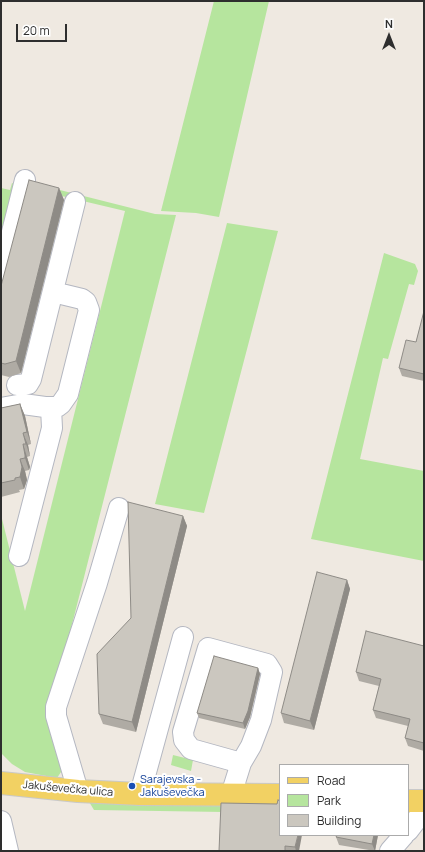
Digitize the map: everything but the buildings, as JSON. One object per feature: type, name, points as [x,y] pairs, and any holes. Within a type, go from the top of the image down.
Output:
[{"type":"main road","name":"Jakuševečka ulica","points":[[1,783],[78,791],[140,794],[279,795]]},
{"type":"main road","points":[[409,802],[424,801]]},
{"type":"street","points":[[1,276],[25,180]]},
{"type":"street","points":[[17,385],[28,384],[31,379],[75,202]]},
{"type":"street","points":[[1,408],[23,404],[51,408],[61,404],[68,394],[89,310],[86,302],[82,299],[53,292]]},
{"type":"street","points":[[20,556],[52,428],[51,408]]},
{"type":"street","points":[[78,791],[56,716],[56,707],[97,583],[119,508]]},
{"type":"street","points":[[140,794],[183,637]]},
{"type":"street","points":[[231,795],[242,763],[251,746],[261,720],[272,672],[267,664],[208,648],[183,732],[184,740],[191,749],[242,763]]},
{"type":"street","points":[[409,829],[424,810]]},
{"type":"street","points":[[1,821],[8,851]]},
{"type":"street","points":[[390,851],[403,836]]},
{"type":"green space","points":[[214,1],[269,1],[219,217],[196,213],[161,211]]},
{"type":"green space","points":[[12,183],[19,186],[1,256],[1,188],[10,190]]},
{"type":"green space","points":[[44,186],[155,214],[176,215],[50,711],[63,769],[57,778],[25,772],[12,764],[1,753],[1,515],[25,611],[125,211],[28,188]]},
{"type":"green space","points":[[227,223],[278,231],[204,513],[155,504]]},
{"type":"green space","points":[[384,253],[415,264],[418,271],[414,285],[409,284],[388,359],[383,358],[360,459],[424,471],[424,561],[311,539]]},
{"type":"green space","points":[[173,755],[193,760],[191,771],[171,765]]},
{"type":"green space","points":[[88,800],[223,802],[224,812],[94,810]]},
{"type":"place","name":"Sarajevska - Jakuševečka","points":[[132,786]]}]
